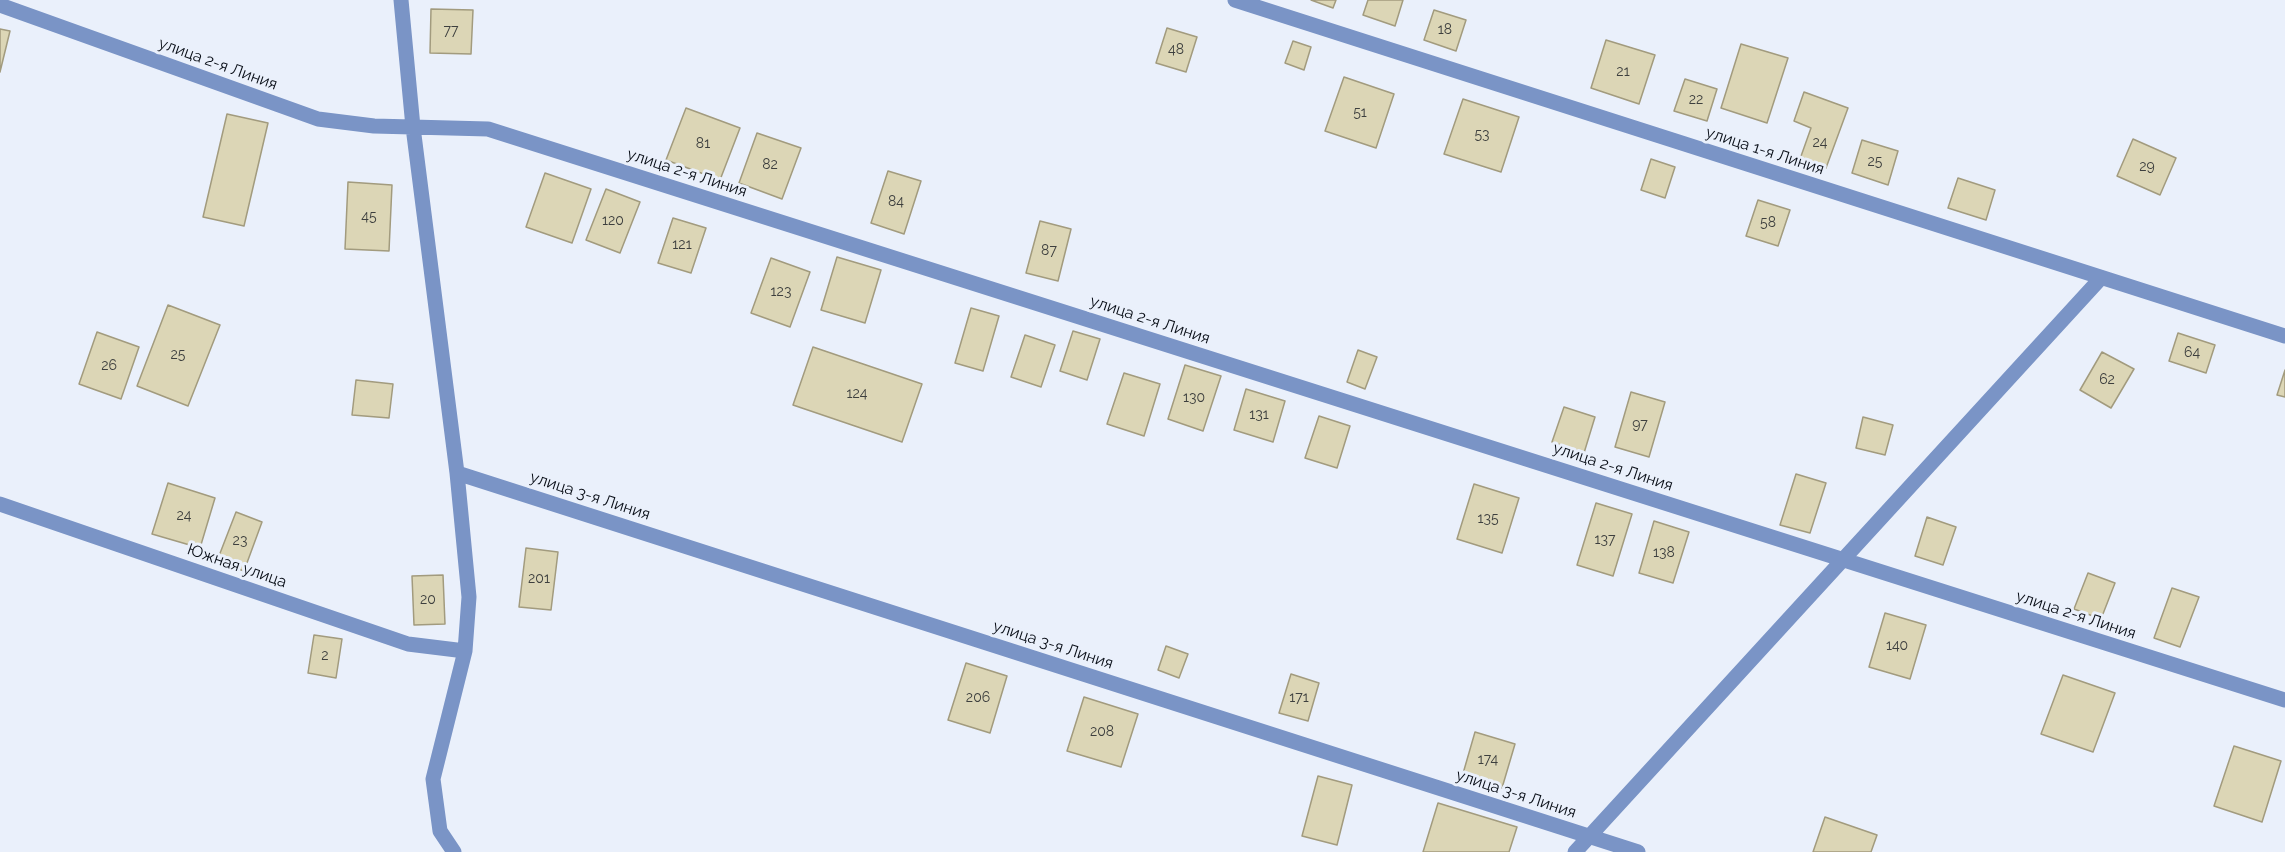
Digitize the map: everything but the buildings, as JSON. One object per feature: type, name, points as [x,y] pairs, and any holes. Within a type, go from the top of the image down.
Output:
[{"type":"street","points":[[401,0],[413,127],[457,473],[469,597],[465,651],[434,779],[440,831],[454,852]]},
{"type":"street","name":"улица 1-я Линия","points":[[1235,0],[2285,336]]},
{"type":"street","name":"улица 2-я Линия","points":[[0,5],[318,119],[374,126],[488,129],[2285,700]]},
{"type":"street","points":[[1575,852],[2101,278]]},
{"type":"street","name":"улица 3-я Линия","points":[[457,473],[1638,852]]},
{"type":"street","name":"Южная улица","points":[[0,504],[408,644],[465,651]]}]
